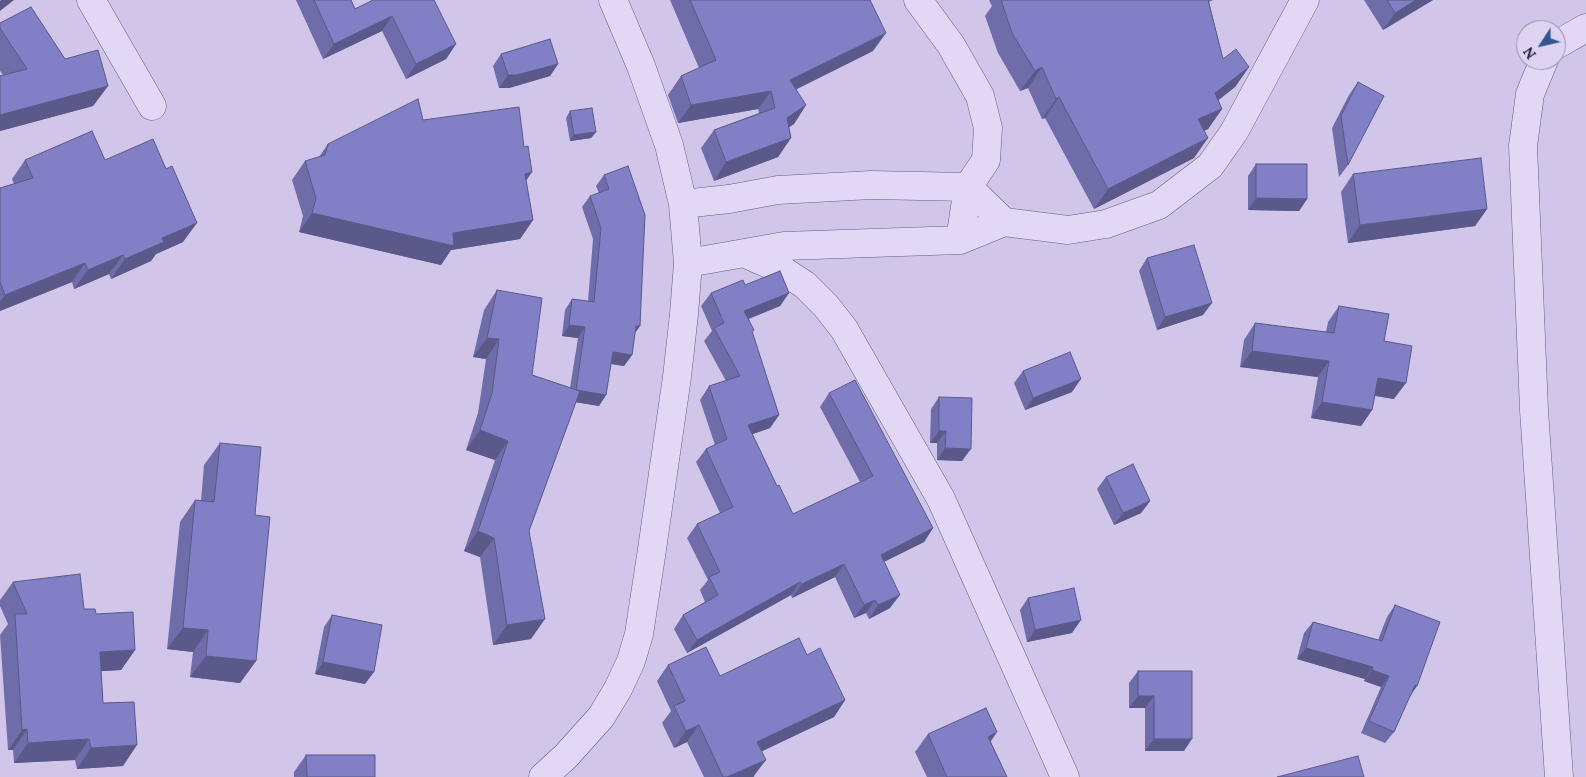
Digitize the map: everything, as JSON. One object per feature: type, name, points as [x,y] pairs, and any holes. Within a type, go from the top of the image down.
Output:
[{"type":"street","points":[[91,0],[152,106]]},
{"type":"street","points":[[543,777],[566,756],[601,717],[631,661],[639,634],[678,377],[688,264],[683,204],[669,145],[644,74],[613,0]]},
{"type":"street","points":[[918,0],[951,45],[980,96],[988,128],[986,160],[968,187],[960,240]]},
{"type":"street","points":[[688,264],[784,246],[960,240],[1004,222],[1068,230],[1106,224],[1159,205],[1210,166],[1234,132],[1304,0]]},
{"type":"street","points":[[1566,39],[1586,28]]},
{"type":"street","points":[[1540,70],[1530,94],[1523,146],[1534,410],[1559,777]]},
{"type":"street","points":[[683,204],[728,199],[778,190],[871,186],[968,187],[1004,222]]},
{"type":"street","points":[[746,254],[782,270],[806,286],[826,306],[844,329],[940,499],[1065,777]]},
{"type":"building","points":[[314,0],[351,0],[355,9],[373,0],[434,0],[456,44],[416,64],[392,16],[334,44]]},
{"type":"building","points":[[690,0],[870,0],[886,33],[790,80],[806,105],[787,118],[791,138],[726,162],[714,130],[775,108],[771,91],[691,105],[681,76],[716,60]]},
{"type":"building","points":[[1001,0],[1208,0],[1223,59],[1236,49],[1249,67],[1215,93],[1222,109],[1198,119],[1208,138],[1108,189],[1059,97],[1056,99],[1042,67],[1035,71],[1012,33]]},
{"type":"building","points":[[1387,0],[1416,0],[1395,13]]},
{"type":"building","points":[[31,7],[65,59],[98,50],[108,86],[0,115],[0,76],[27,69],[0,28],[0,23]]},
{"type":"building","points":[[550,39],[558,64],[517,75],[508,75],[501,54]]},
{"type":"building","points":[[1358,82],[1384,96],[1348,165],[1341,116]]},
{"type":"building","points":[[418,99],[423,120],[519,107],[524,147],[528,146],[532,172],[525,174],[533,220],[453,233],[454,246],[312,213],[316,198],[305,161],[325,155],[328,144]]},
{"type":"building","points":[[592,108],[596,132],[574,135],[570,111]]},
{"type":"building","points":[[92,131],[105,160],[153,139],[166,169],[172,166],[197,223],[162,238],[164,242],[125,259],[123,255],[88,270],[85,263],[5,295],[0,282],[0,188],[33,178],[25,160]]},
{"type":"building","points":[[1481,158],[1487,209],[1360,225],[1353,174]]},
{"type":"building","points":[[1256,164],[1307,164],[1307,199],[1256,198]]},
{"type":"building","points":[[628,166],[645,215],[640,326],[636,326],[632,355],[613,352],[606,395],[576,390],[585,327],[569,325],[572,299],[594,302],[601,228],[590,196],[609,189],[604,175]]},
{"type":"building","points":[[1194,245],[1212,303],[1165,317],[1147,258]]},
{"type":"building","points":[[780,271],[789,293],[744,311],[754,330],[752,331],[779,415],[748,425],[777,486],[779,485],[793,514],[873,476],[829,393],[855,380],[933,528],[881,555],[900,595],[878,605],[875,600],[864,605],[844,564],[802,584],[800,582],[697,640],[683,615],[718,595],[709,577],[720,572],[697,524],[733,507],[706,449],[727,439],[709,386],[740,376],[714,328],[724,323],[711,293],[743,280],[745,285]]},
{"type":"building","points":[[497,290],[542,298],[532,375],[580,391],[529,531],[545,619],[507,625],[494,538],[478,531],[508,441],[480,430],[492,393],[499,339],[487,338]]},
{"type":"building","points":[[1339,306],[1389,314],[1384,341],[1412,346],[1406,383],[1378,378],[1372,410],[1322,402],[1329,361],[1252,351],[1255,323],[1334,333]]},
{"type":"building","points":[[1070,352],[1081,379],[1033,398],[1023,371]]},
{"type":"building","points":[[939,397],[972,398],[971,449],[945,448],[946,431],[939,431]]},
{"type":"building","points":[[220,443],[261,447],[255,515],[270,517],[256,661],[206,656],[208,630],[183,628],[195,500],[214,502]]},
{"type":"building","points":[[1133,464],[1150,501],[1123,513],[1106,477]]},
{"type":"building","points":[[80,574],[84,609],[95,609],[96,614],[133,612],[135,650],[100,652],[103,703],[134,702],[137,745],[91,748],[89,739],[28,743],[27,729],[22,730],[15,614],[27,614],[13,582]]},
{"type":"building","points":[[1074,588],[1081,620],[1035,630],[1028,598]]},
{"type":"building","points":[[1395,605],[1440,622],[1417,686],[1415,685],[1394,732],[1369,721],[1389,676],[1372,670],[1373,667],[1306,648],[1313,622],[1382,641]]},
{"type":"building","points":[[332,615],[382,625],[374,672],[323,662]]},
{"type":"building","points":[[799,638],[807,655],[820,648],[845,700],[757,742],[766,760],[723,777],[699,725],[686,731],[674,706],[685,701],[668,665],[706,647],[720,676]]},
{"type":"building","points":[[1138,671],[1192,671],[1192,739],[1154,739],[1154,696],[1138,696]]},
{"type":"building","points":[[986,708],[997,732],[988,737],[1007,777],[947,777],[928,734]]},
{"type":"building","points":[[306,755],[375,755],[375,777],[307,777]]},
{"type":"building","points":[[1358,756],[1364,777],[1277,777]]}]
